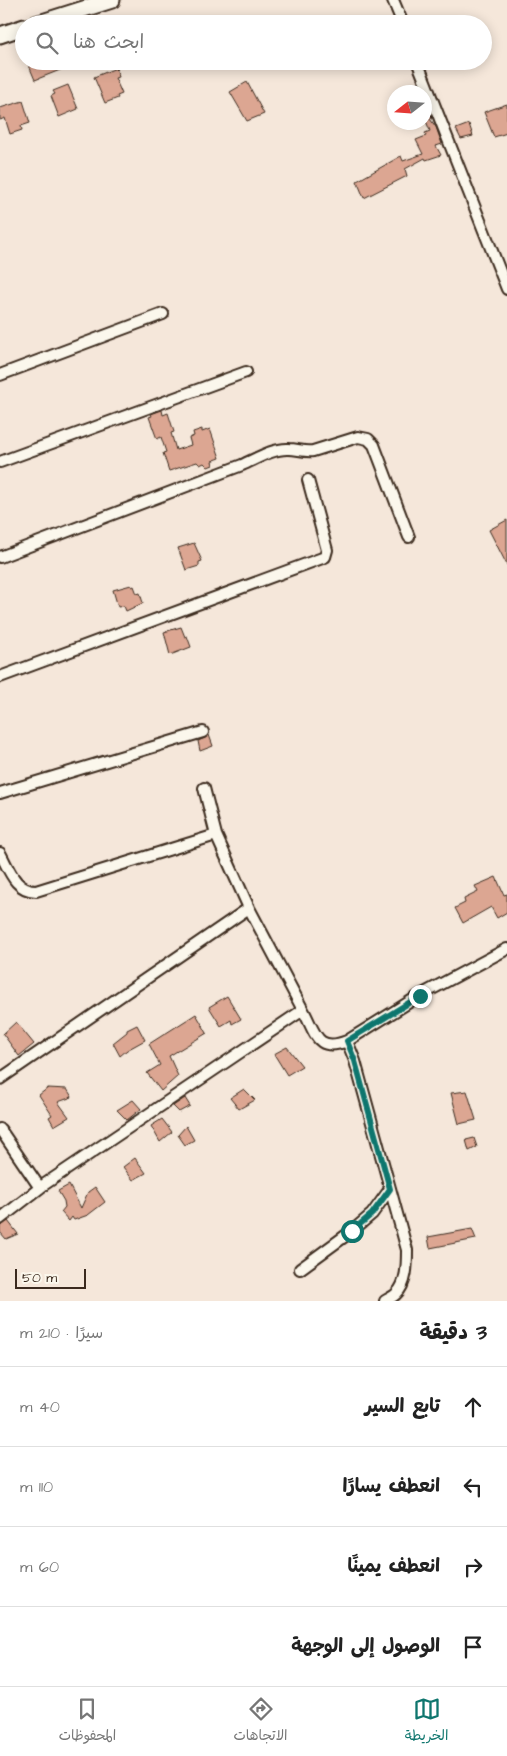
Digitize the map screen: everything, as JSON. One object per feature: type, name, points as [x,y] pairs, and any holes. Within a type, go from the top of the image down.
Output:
[{"type":"main road","points":[[64,15],[112,0]]},
{"type":"main road","points":[[0,35],[15,30]]},
{"type":"street","points":[[393,0],[399,15]]},
{"type":"street","points":[[421,70],[507,289]]},
{"type":"street","points":[[0,375],[163,314]]},
{"type":"street","points":[[0,462],[246,372]]},
{"type":"street","points":[[0,557],[275,451],[286,448],[306,452],[313,451],[358,437],[368,439],[374,445],[409,537]]},
{"type":"street","points":[[0,677],[322,559],[327,550],[308,480]]},
{"type":"street","points":[[0,793],[203,732]]},
{"type":"street","points":[[204,788],[216,835],[250,908],[303,1010],[324,1045],[330,1046],[347,1041],[420,996],[507,949]]},
{"type":"street","points":[[0,853],[18,885],[24,889],[36,890],[216,835]]},
{"type":"street","points":[[0,1079],[250,908]]},
{"type":"street","points":[[0,1219],[40,1188],[303,1010]]},
{"type":"street","points":[[347,1041],[355,1061],[407,1250],[407,1265],[403,1284],[396,1295],[385,1301]]},
{"type":"street","points":[[0,1129],[40,1188]]},
{"type":"street","points":[[300,1269],[372,1214],[390,1189]]},
{"type":"building","points":[[31,70],[60,70],[35,80]]},
{"type":"building","points":[[111,70],[117,70],[119,77],[115,78],[122,94],[117,96],[118,98],[105,103],[94,77]]},
{"type":"building","points":[[247,82],[264,114],[247,121],[230,92]]},
{"type":"building","points":[[68,85],[78,109],[59,117],[51,96],[55,94],[53,91]]},
{"type":"building","points":[[23,101],[30,123],[21,126],[22,130],[10,134],[5,118],[0,120],[0,108]]},
{"type":"building","points":[[507,104],[507,133],[494,137],[484,112]]},
{"type":"building","points":[[432,122],[442,144],[436,146],[441,155],[426,160],[425,158],[405,169],[407,176],[364,198],[357,181],[401,156],[403,161],[423,154],[416,140],[426,136],[425,133],[432,130]]},
{"type":"building","points":[[469,124],[473,136],[461,139],[456,129]]},
{"type":"building","points":[[162,410],[163,415],[168,413],[174,432],[171,433],[176,450],[191,445],[189,438],[194,436],[193,432],[202,429],[202,432],[210,429],[220,458],[212,461],[213,465],[208,467],[204,463],[200,465],[197,462],[169,471],[163,453],[166,452],[161,437],[157,439],[149,417],[152,416],[151,414]]},
{"type":"building","points":[[507,520],[507,565],[489,530]]},
{"type":"building","points":[[194,543],[202,561],[199,562],[199,566],[186,570],[178,548]]},
{"type":"building","points":[[131,585],[132,587],[134,586],[137,594],[140,593],[143,603],[126,611],[124,606],[118,607],[113,590]]},
{"type":"building","points":[[181,627],[191,647],[170,655],[164,632]]},
{"type":"building","points":[[209,735],[213,746],[200,751],[198,741]]},
{"type":"building","points":[[496,877],[504,895],[507,894],[507,912],[497,918],[491,907],[463,923],[455,908],[465,903],[464,899],[478,892],[475,886]]},
{"type":"building","points":[[227,996],[241,1019],[232,1024],[231,1020],[221,1026],[209,1007]]},
{"type":"building","points":[[196,1014],[207,1033],[169,1056],[178,1076],[161,1091],[147,1073],[160,1065],[149,1044]]},
{"type":"building","points":[[16,1022],[34,1044],[19,1056],[3,1034]]},
{"type":"building","points":[[137,1025],[145,1040],[120,1056],[113,1043],[127,1030]]},
{"type":"building","points":[[287,1047],[302,1066],[287,1075],[274,1054]]},
{"type":"building","points":[[48,1088],[67,1089],[72,1097],[58,1102],[69,1117],[54,1126],[49,1117],[52,1115],[39,1095]]},
{"type":"building","points":[[244,1089],[255,1100],[239,1109],[230,1098]]},
{"type":"building","points":[[467,1091],[476,1120],[459,1124],[451,1093]]},
{"type":"building","points":[[185,1098],[190,1106],[179,1112],[173,1106]]},
{"type":"building","points":[[133,1100],[141,1109],[127,1120],[117,1110]]},
{"type":"building","points":[[162,1119],[172,1132],[160,1142],[151,1126]]},
{"type":"building","points":[[186,1126],[194,1140],[185,1145],[178,1135]]},
{"type":"building","points":[[474,1138],[477,1147],[469,1151],[466,1140]]},
{"type":"building","points":[[135,1158],[146,1173],[133,1180],[123,1167]]},
{"type":"building","points":[[69,1185],[81,1208],[88,1192],[95,1187],[105,1202],[88,1215],[74,1220],[72,1217],[69,1221],[61,1212],[65,1207],[58,1191]]},
{"type":"building","points":[[8,1221],[18,1234],[6,1239],[0,1232],[0,1226]]},
{"type":"building","points":[[472,1229],[476,1239],[430,1248],[428,1237]]},
{"type":"route","points":[[352,1231],[372,1214],[390,1189],[355,1061],[347,1041],[420,996]]}]
